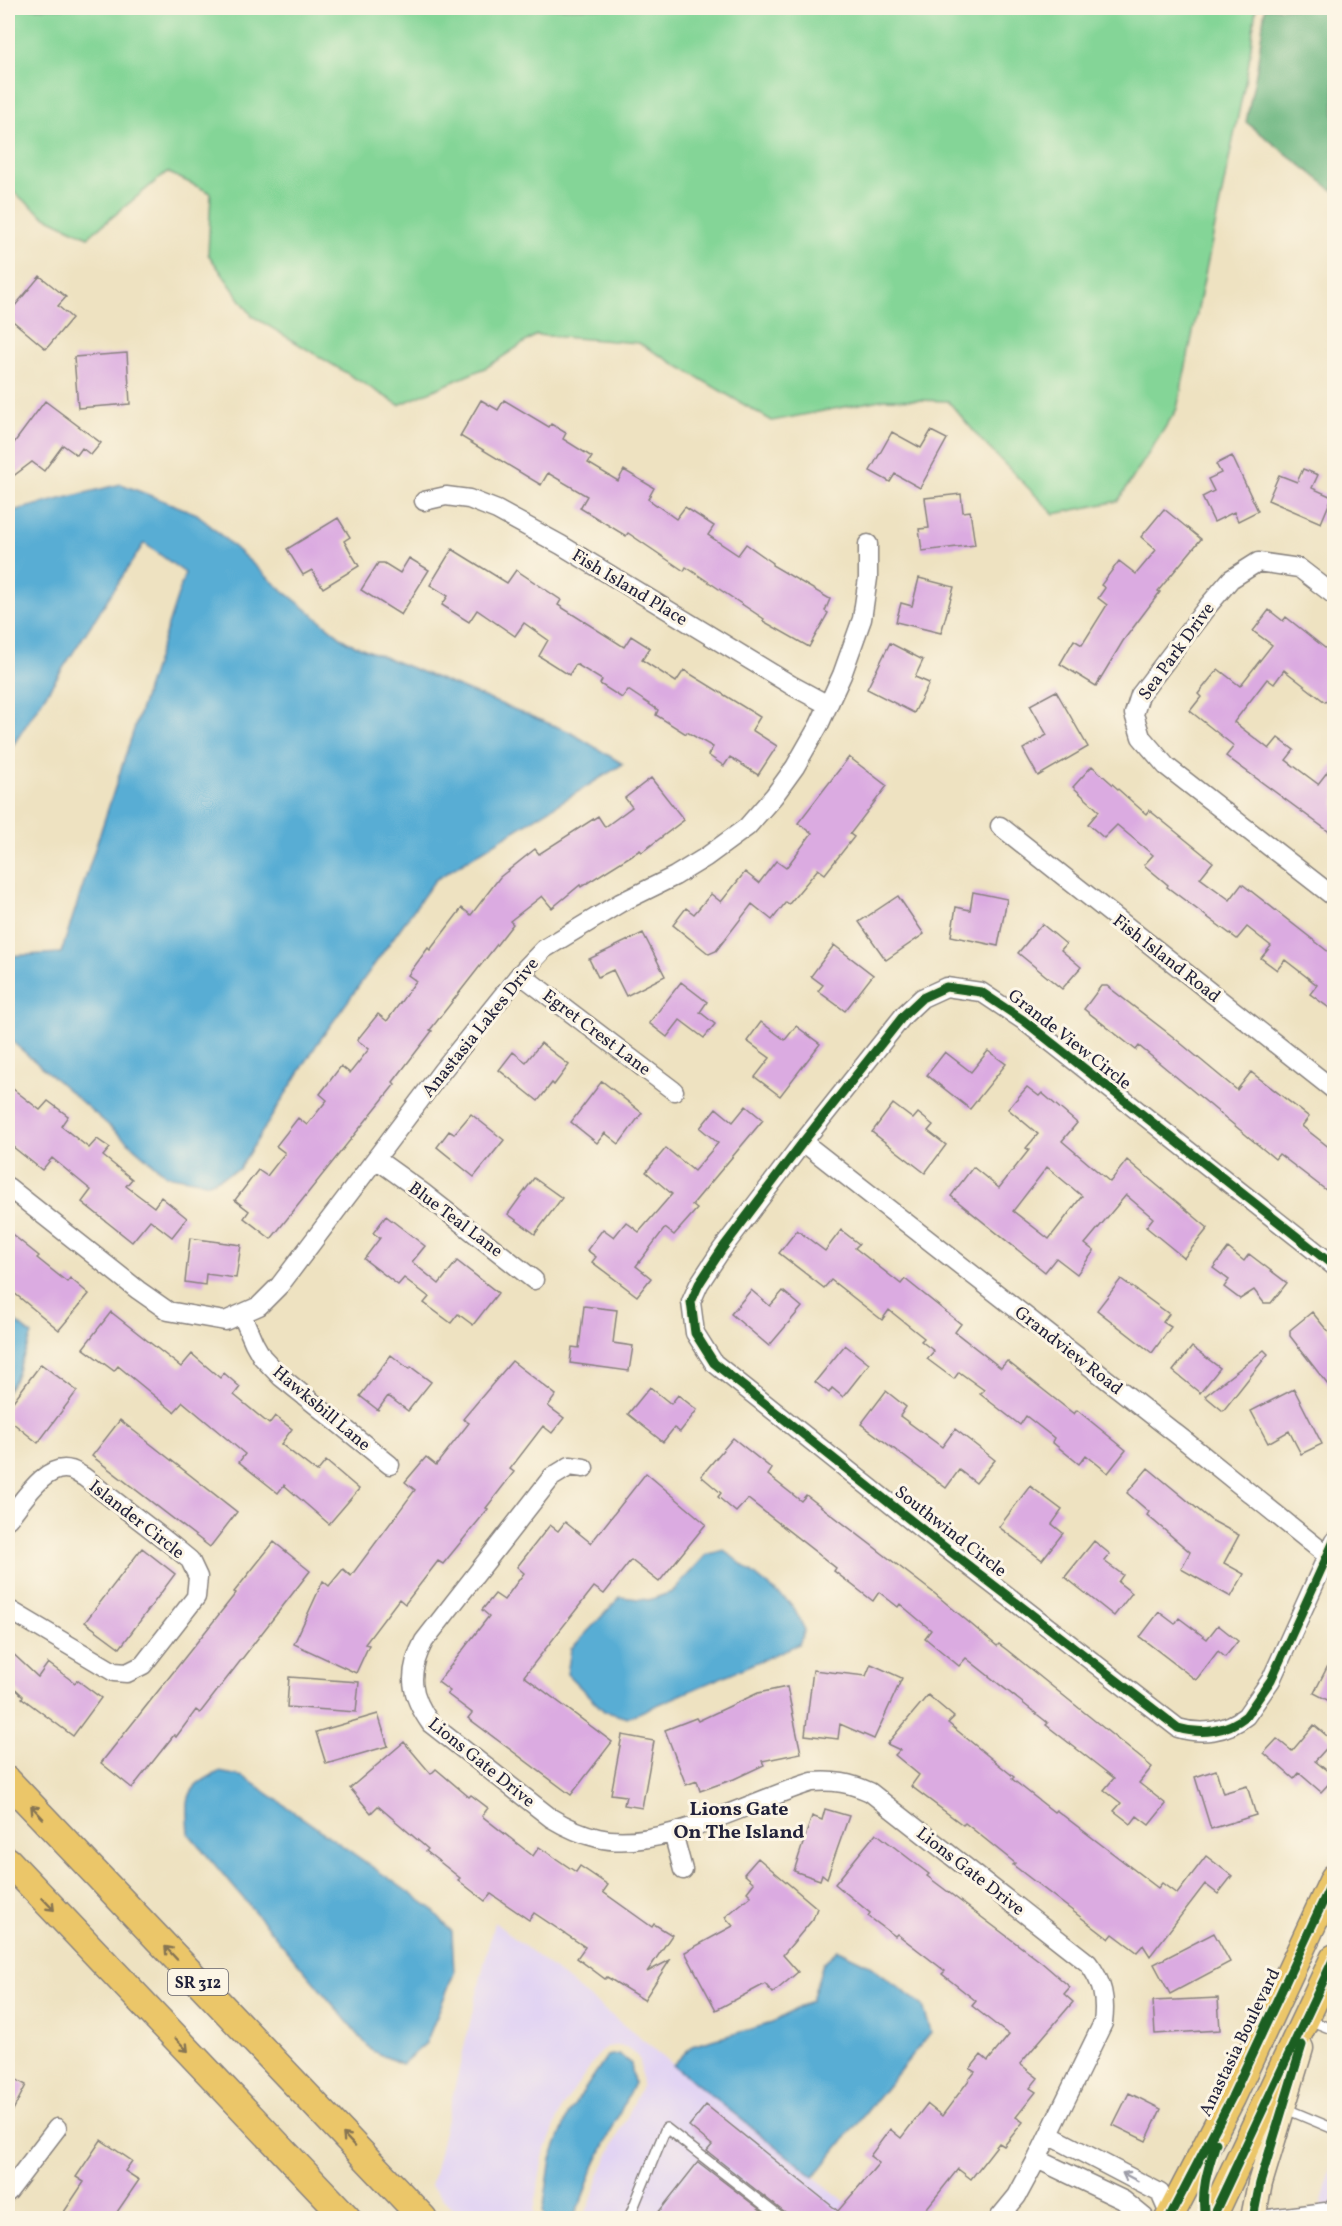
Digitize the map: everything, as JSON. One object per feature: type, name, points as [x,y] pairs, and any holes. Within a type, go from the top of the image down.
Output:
[{"type":"main road","name":"SR 312","points":[[8,1780],[423,2218]]},
{"type":"main road","name":"SR 312","points":[[8,1861],[347,2218]]},
{"type":"main road","name":"Anastasia Boulevard","points":[[1163,2218],[1227,2105],[1335,1878]]},
{"type":"main road","points":[[1254,2217],[1260,2183],[1284,2108],[1308,2019],[1335,1958]]},
{"type":"main road","points":[[1212,2218],[1308,2019]]},
{"type":"main road","points":[[1205,2218],[1202,2203],[1205,2180],[1227,2105]]},
{"type":"street","name":"Fish Island Place","points":[[424,501],[446,496],[469,498],[497,510],[561,545],[791,685],[828,705]]},
{"type":"street","name":"Anastasia Lakes Drive","points":[[8,1187],[168,1311],[225,1320],[242,1315],[259,1306],[280,1285],[442,1071],[520,974],[544,950],[620,903],[698,862],[747,827],[774,796],[795,767],[819,725],[862,619],[868,578],[868,544]]},
{"type":"street","name":"Sea Park Drive","points":[[1335,595],[1299,568],[1258,562],[1231,579],[1207,607],[1140,695],[1134,714],[1141,737],[1166,766],[1335,897]]},
{"type":"street","name":"Fish Island Road","points":[[1000,826],[1335,1090]]},
{"type":"street","name":"Egret Crest Lane","points":[[520,974],[674,1092]]},
{"type":"street","name":"Grande View Circle","points":[[802,1142],[904,1015],[922,998],[946,987],[981,992],[1023,1020],[1335,1266]]},
{"type":"street","name":"Southwind Circle","points":[[802,1142],[722,1249],[699,1284],[691,1302],[694,1333],[714,1363],[1171,1724],[1193,1733],[1201,1733],[1217,1730],[1240,1721],[1271,1680],[1332,1553]]},
{"type":"street","name":"Grandview Road","points":[[802,1142],[1332,1553]]},
{"type":"street","name":"Blue Teal Lane","points":[[376,1159],[534,1280]]},
{"type":"street","name":"Hawksbill Lane","points":[[242,1315],[262,1357],[281,1377],[390,1465]]},
{"type":"street","name":"Lions Gate Drive","points":[[584,1468],[570,1466],[552,1477],[424,1641],[416,1656],[412,1675],[414,1693],[420,1709],[431,1724],[559,1822],[573,1830],[599,1838],[623,1841],[647,1839],[673,1833],[812,1782],[831,1780],[852,1784],[870,1792],[1088,1963],[1097,1975],[1103,1990],[1105,2006],[1103,2023],[1037,2159],[1017,2196],[999,2218]]},
{"type":"street","name":"Islander Circle","points":[[8,1519],[38,1481],[52,1471],[70,1469],[84,1477],[190,1560],[198,1577],[196,1597],[143,1665],[127,1673],[114,1672],[8,1609]]},
{"type":"street","points":[[673,1833],[682,1870]]},
{"type":"street","points":[[8,2192],[57,2128]]},
{"type":"street","points":[[1049,2135],[1103,2177],[1123,2200],[1163,2218]]},
{"type":"street","points":[[1037,2159],[1160,2193],[1163,2218]]},
{"type":"lane","points":[[1308,2019],[1335,2030]]},
{"type":"lane","points":[[1284,2108],[1335,2130]]},
{"type":"lane","points":[[629,2218],[666,2128],[781,2218]]},
{"type":"lane","points":[[1254,2217],[1329,2207],[1335,2201]]},
{"type":"shaded area","points":[[494,1922],[866,2218],[582,2218],[590,2204],[600,2173],[642,2086],[640,2061],[637,2056],[619,2045],[607,2047],[600,2052],[562,2108],[543,2157],[534,2211],[536,2218],[461,2218],[431,2186]]},
{"type":"shaded area","points":[[1334,2153],[1334,2218],[1318,2218]]},
{"type":"green space","points":[[8,8],[1256,8],[1248,68],[1177,409],[1118,501],[1054,514],[983,442],[948,401],[885,399],[772,421],[639,343],[536,335],[487,367],[399,405],[252,316],[208,254],[211,193],[167,172],[88,237],[44,216],[8,188]]},
{"type":"green space","points":[[1265,8],[1334,8],[1334,191],[1246,122],[1257,68]]},
{"type":"water","points":[[121,484],[197,514],[274,583],[347,642],[570,732],[623,764],[435,880],[317,1044],[239,1169],[209,1183],[166,1175],[8,1038],[8,956],[61,953],[185,573],[144,543],[8,753],[8,512]]},
{"type":"water","points":[[8,1316],[32,1335],[14,1381],[8,1390]]},
{"type":"water","points":[[724,1550],[792,1605],[805,1630],[799,1644],[627,1718],[604,1711],[567,1674],[571,1649],[620,1597],[649,1600],[672,1592],[706,1555]]},
{"type":"water","points":[[219,1772],[244,1777],[431,1908],[452,1932],[454,1973],[426,2043],[402,2064],[372,2051],[189,1834],[188,1803],[193,1789]]},
{"type":"water","points":[[838,1950],[867,1964],[923,2006],[931,2032],[814,2177],[673,2065],[692,2046],[772,2023],[812,2000],[823,1963]]},
{"type":"water","points":[[619,2054],[631,2064],[634,2083],[592,2171],[573,2218],[546,2218],[543,2212],[551,2159],[569,2113],[607,2056]]},
{"type":"building","points":[[40,276],[66,297],[58,306],[72,318],[46,349],[8,317],[8,314]]},
{"type":"building","points":[[127,353],[130,404],[78,408],[74,357]]},
{"type":"building","points":[[481,400],[498,410],[504,400],[549,427],[551,424],[566,433],[563,439],[592,457],[588,463],[618,481],[624,470],[654,488],[648,499],[676,519],[685,507],[714,526],[708,535],[738,555],[746,544],[773,563],[772,565],[830,599],[825,611],[828,613],[809,647],[763,621],[764,619],[686,567],[684,571],[628,533],[626,536],[580,508],[587,496],[548,473],[541,485],[460,436]]},
{"type":"building","points":[[45,401],[101,443],[91,455],[82,448],[77,455],[63,445],[44,471],[32,462],[8,480],[8,451]]},
{"type":"building","points":[[931,431],[947,439],[920,488],[895,474],[890,482],[870,471],[892,432],[921,448]]},
{"type":"building","points":[[1232,456],[1258,511],[1238,521],[1234,512],[1214,522],[1202,497],[1214,491],[1208,479],[1221,473],[1216,464]]},
{"type":"building","points":[[1303,469],[1318,475],[1312,488],[1332,497],[1321,523],[1268,500],[1279,475],[1297,482]]},
{"type":"building","points":[[961,494],[963,512],[970,511],[975,545],[922,551],[919,529],[929,528],[925,498]]},
{"type":"building","points":[[1164,509],[1201,539],[1158,591],[1160,592],[1123,641],[1096,686],[1060,664],[1074,640],[1082,645],[1107,605],[1098,598],[1105,588],[1101,585],[1119,561],[1136,574],[1156,550],[1141,537]]},
{"type":"building","points":[[338,518],[350,537],[344,541],[359,566],[323,588],[312,570],[303,575],[287,549]]},
{"type":"building","points":[[452,549],[507,583],[516,570],[561,600],[558,605],[624,647],[631,636],[650,648],[642,660],[676,682],[684,670],[760,717],[752,730],[777,746],[758,775],[730,757],[724,766],[708,755],[713,747],[687,732],[686,734],[656,715],[658,710],[628,690],[622,698],[600,684],[602,680],[576,664],[569,675],[539,656],[548,640],[524,623],[515,636],[477,610],[469,622],[442,605],[448,596],[430,585]]},
{"type":"building","points":[[409,558],[429,570],[401,615],[361,590],[378,563],[384,563],[400,573]]},
{"type":"building","points":[[919,578],[954,587],[941,633],[896,622],[901,603],[912,606]]},
{"type":"building","points":[[1269,610],[1283,621],[1286,617],[1335,656],[1335,690],[1325,702],[1284,670],[1274,684],[1267,679],[1234,722],[1269,749],[1278,738],[1294,750],[1286,760],[1318,784],[1335,762],[1335,836],[1226,756],[1234,746],[1190,711],[1201,697],[1198,694],[1218,669],[1240,686],[1272,645],[1253,631]]},
{"type":"building","points":[[890,643],[923,660],[915,677],[929,683],[914,713],[867,689]]},
{"type":"building","points":[[1056,691],[1088,747],[1038,776],[1023,749],[1047,735],[1030,705]]},
{"type":"building","points":[[849,757],[887,786],[850,834],[854,837],[825,874],[818,869],[789,904],[786,902],[772,920],[752,904],[716,951],[709,954],[673,925],[686,908],[694,914],[711,894],[721,902],[745,872],[759,883],[776,861],[786,868],[812,833],[798,823]]},
{"type":"building","points":[[1092,766],[1146,814],[1149,810],[1213,862],[1200,878],[1230,900],[1242,884],[1335,957],[1335,1012],[1310,994],[1317,985],[1285,960],[1277,970],[1261,958],[1271,946],[1247,927],[1237,939],[1167,887],[1168,885],[1144,865],[1153,855],[1117,825],[1104,838],[1088,824],[1099,811],[1073,787]]},
{"type":"building","points":[[651,778],[684,820],[642,852],[640,850],[581,887],[580,885],[552,908],[542,896],[510,921],[513,924],[430,1030],[432,1031],[393,1082],[395,1084],[271,1239],[244,1218],[249,1211],[235,1200],[258,1170],[267,1176],[285,1153],[276,1146],[298,1118],[307,1125],[327,1100],[320,1094],[341,1066],[350,1073],[369,1049],[357,1040],[378,1014],[387,1021],[416,981],[408,975],[462,908],[471,915],[500,877],[535,849],[539,854],[598,816],[605,827],[632,807],[625,798]]},
{"type":"building","points":[[973,892],[1007,899],[998,946],[951,936],[956,907],[970,910]]},
{"type":"building","points":[[898,896],[924,934],[886,960],[859,922]]},
{"type":"building","points":[[1042,924],[1066,944],[1061,950],[1081,967],[1062,989],[1018,953]]},
{"type":"building","points":[[643,933],[665,976],[626,996],[613,970],[598,977],[589,959]]},
{"type":"building","points":[[834,945],[873,975],[845,1011],[818,991],[823,985],[811,976]]},
{"type":"building","points":[[681,982],[707,1002],[700,1012],[715,1024],[704,1038],[680,1020],[667,1037],[649,1023]]},
{"type":"building","points":[[1101,986],[1107,986],[1237,1090],[1251,1072],[1309,1117],[1302,1126],[1335,1152],[1335,1197],[1279,1154],[1275,1159],[1139,1046],[1136,1050],[1084,1009]]},
{"type":"building","points":[[761,1022],[785,1040],[796,1026],[820,1044],[780,1096],[755,1077],[770,1058],[747,1041]]},
{"type":"building","points":[[541,1043],[569,1065],[538,1101],[499,1070],[513,1052],[526,1062]]},
{"type":"building","points":[[988,1051],[1006,1064],[970,1109],[927,1075],[945,1052],[971,1072]]},
{"type":"building","points":[[602,1081],[642,1113],[619,1144],[605,1133],[597,1143],[571,1122]]},
{"type":"building","points":[[8,1085],[40,1110],[48,1101],[68,1116],[61,1126],[89,1148],[97,1139],[110,1148],[103,1156],[132,1179],[126,1186],[154,1207],[161,1197],[187,1218],[172,1237],[150,1220],[132,1242],[82,1202],[91,1190],[52,1158],[42,1170],[8,1143]]},
{"type":"building","points":[[1027,1087],[1039,1096],[1042,1093],[1077,1123],[1062,1141],[1110,1182],[1127,1160],[1208,1228],[1184,1258],[1146,1227],[1153,1218],[1126,1195],[1085,1244],[1094,1251],[1077,1274],[1056,1258],[1045,1272],[951,1196],[973,1167],[999,1188],[1029,1150],[1026,1148],[1038,1134],[1008,1109]],"holes":[[[1047,1167],[1082,1196],[1049,1239],[1013,1211]]]},
{"type":"building","points":[[893,1104],[913,1119],[918,1113],[933,1125],[928,1131],[946,1145],[925,1173],[872,1132]]},
{"type":"building","points":[[746,1106],[763,1120],[692,1205],[697,1209],[674,1235],[665,1228],[636,1266],[651,1278],[637,1296],[592,1262],[596,1257],[587,1250],[603,1229],[614,1237],[626,1222],[639,1232],[672,1194],[646,1172],[666,1148],[694,1171],[718,1143],[700,1128],[716,1108],[733,1122]]},
{"type":"building","points":[[471,1114],[504,1140],[474,1177],[437,1147],[449,1131],[454,1134]]},
{"type":"building","points":[[534,1178],[562,1198],[535,1234],[508,1214]]},
{"type":"building","points":[[386,1216],[425,1246],[412,1262],[439,1284],[457,1261],[498,1293],[473,1325],[458,1314],[451,1323],[424,1303],[429,1297],[404,1278],[398,1285],[364,1259],[380,1238],[373,1233]]},
{"type":"building","points":[[797,1230],[825,1251],[841,1230],[859,1244],[855,1248],[901,1284],[905,1279],[961,1324],[955,1332],[1001,1368],[1007,1361],[1074,1414],[1077,1410],[1126,1450],[1108,1473],[1086,1455],[1079,1464],[1052,1442],[1054,1438],[1026,1416],[1020,1425],[980,1394],[984,1390],[959,1372],[954,1379],[927,1359],[934,1351],[921,1341],[924,1338],[889,1310],[882,1320],[831,1280],[824,1288],[779,1253]]},
{"type":"building","points":[[8,1231],[67,1282],[70,1278],[89,1294],[59,1330],[8,1288]]},
{"type":"building","points":[[190,1238],[241,1245],[236,1278],[206,1274],[205,1285],[185,1282]]},
{"type":"building","points":[[1228,1248],[1244,1261],[1249,1254],[1287,1283],[1271,1303],[1264,1303],[1254,1290],[1240,1299],[1224,1287],[1229,1280],[1213,1268]]},
{"type":"building","points":[[1121,1279],[1169,1314],[1163,1322],[1171,1327],[1152,1353],[1097,1310]]},
{"type":"building","points":[[751,1290],[770,1306],[783,1291],[802,1307],[769,1346],[731,1314]]},
{"type":"building","points":[[584,1306],[617,1310],[613,1343],[633,1346],[629,1371],[570,1363],[572,1347],[579,1348]]},
{"type":"building","points":[[111,1312],[181,1367],[192,1354],[220,1378],[224,1373],[240,1387],[234,1395],[269,1424],[275,1416],[292,1429],[281,1444],[317,1472],[326,1461],[359,1489],[329,1524],[284,1485],[278,1493],[239,1462],[245,1454],[183,1402],[174,1412],[118,1366],[114,1371],[83,1348]]},
{"type":"building","points":[[1312,1312],[1335,1340],[1335,1394],[1290,1336],[1290,1330]]},
{"type":"building","points":[[845,1345],[869,1364],[843,1397],[832,1388],[829,1393],[815,1382]]},
{"type":"building","points":[[1192,1347],[1220,1368],[1200,1393],[1173,1371]]},
{"type":"building","points":[[1264,1350],[1268,1354],[1223,1411],[1205,1396]]},
{"type":"building","points":[[391,1355],[431,1382],[408,1411],[388,1396],[378,1410],[360,1396]]},
{"type":"building","points":[[512,1361],[556,1395],[548,1406],[564,1418],[552,1433],[543,1426],[510,1469],[514,1472],[486,1508],[488,1509],[443,1564],[438,1561],[405,1604],[399,1599],[365,1644],[369,1645],[356,1673],[294,1644],[323,1581],[329,1586],[343,1569],[351,1576],[415,1490],[405,1482],[426,1457],[436,1465],[469,1423],[463,1419]]},
{"type":"building","points":[[41,1364],[77,1391],[38,1443],[8,1419],[8,1408]]},
{"type":"building","points":[[650,1387],[671,1404],[678,1395],[697,1410],[680,1432],[674,1428],[663,1442],[628,1414]]},
{"type":"building","points":[[1294,1389],[1322,1444],[1301,1454],[1289,1431],[1268,1443],[1251,1411]]},
{"type":"building","points":[[886,1391],[906,1407],[900,1416],[942,1447],[955,1429],[995,1460],[976,1483],[959,1470],[946,1488],[861,1424]]},
{"type":"building","points":[[120,1420],[237,1512],[210,1547],[92,1456]]},
{"type":"building","points":[[733,1438],[772,1469],[768,1475],[801,1501],[806,1495],[934,1593],[997,1646],[999,1644],[1007,1650],[1152,1767],[1139,1783],[1166,1804],[1149,1825],[1137,1816],[1131,1824],[1114,1811],[1121,1803],[1104,1790],[1114,1778],[966,1658],[959,1666],[925,1638],[931,1630],[900,1604],[898,1607],[879,1592],[873,1601],[834,1571],[836,1568],[748,1499],[736,1512],[718,1497],[721,1493],[701,1476]]},
{"type":"building","points":[[1148,1468],[1211,1520],[1239,1535],[1224,1563],[1244,1574],[1231,1597],[1181,1569],[1190,1552],[1147,1515],[1149,1512],[1127,1493]]},
{"type":"building","points":[[646,1473],[706,1524],[659,1582],[631,1560],[604,1594],[594,1587],[524,1676],[612,1742],[571,1795],[468,1718],[472,1713],[447,1694],[450,1691],[438,1682],[489,1616],[482,1610],[495,1594],[504,1600],[524,1573],[517,1567],[550,1525],[558,1531],[565,1522],[591,1543]]},
{"type":"building","points":[[1030,1486],[1062,1510],[1052,1524],[1063,1533],[1042,1560],[999,1527]]},
{"type":"building","points":[[1094,1541],[1110,1554],[1104,1561],[1123,1575],[1118,1582],[1132,1593],[1114,1616],[1065,1577]]},
{"type":"building","points":[[274,1542],[310,1571],[200,1713],[196,1710],[132,1788],[101,1763]]},
{"type":"building","points":[[142,1548],[175,1574],[120,1648],[85,1622]]},
{"type":"building","points":[[1159,1612],[1175,1624],[1179,1618],[1207,1639],[1218,1625],[1238,1641],[1225,1657],[1218,1651],[1196,1680],[1140,1637]]},
{"type":"building","points":[[8,1649],[38,1677],[48,1663],[75,1683],[77,1680],[101,1698],[73,1736],[22,1698],[23,1696],[8,1682]]},
{"type":"building","points":[[1335,1652],[1335,1704],[1314,1693]]},
{"type":"building","points":[[871,1664],[902,1678],[874,1739],[840,1724],[838,1739],[805,1735],[813,1670],[866,1676]]},
{"type":"building","points":[[289,1677],[359,1682],[356,1712],[287,1707]]},
{"type":"building","points":[[787,1687],[801,1753],[762,1761],[764,1765],[700,1791],[697,1781],[686,1785],[665,1730],[696,1718],[698,1721],[758,1693]]},
{"type":"building","points":[[928,1695],[954,1717],[948,1723],[1014,1777],[1012,1779],[1158,1888],[1162,1883],[1177,1894],[1206,1856],[1232,1876],[1218,1894],[1205,1884],[1150,1956],[1143,1945],[1137,1952],[1113,1934],[1109,1939],[1013,1865],[1015,1863],[965,1823],[963,1825],[911,1786],[919,1775],[895,1755],[900,1750],[887,1744]]},
{"type":"building","points":[[378,1714],[388,1746],[326,1764],[316,1732]]},
{"type":"building","points":[[1314,1725],[1333,1741],[1315,1761],[1335,1777],[1321,1792],[1299,1773],[1294,1779],[1264,1753],[1277,1739],[1292,1751]]},
{"type":"building","points":[[622,1735],[654,1741],[642,1808],[624,1805],[626,1796],[611,1794]]},
{"type":"building","points":[[404,1742],[431,1774],[436,1769],[469,1797],[471,1795],[488,1808],[482,1816],[533,1856],[539,1847],[576,1872],[580,1866],[608,1885],[603,1892],[652,1927],[654,1924],[672,1935],[647,1972],[670,1960],[644,2000],[607,1977],[605,1979],[577,1958],[585,1947],[534,1913],[529,1920],[491,1894],[485,1901],[458,1880],[460,1878],[426,1851],[428,1849],[378,1806],[371,1813],[350,1788]]},
{"type":"building","points":[[1216,1770],[1223,1793],[1247,1786],[1256,1815],[1211,1829],[1195,1777]]},
{"type":"building","points":[[825,1809],[849,1816],[827,1878],[822,1874],[820,1880],[794,1871],[812,1816],[822,1820]]},
{"type":"building","points":[[876,1833],[929,1874],[927,1876],[1041,1962],[1070,1987],[1064,1994],[1073,2002],[1020,2064],[1038,2078],[1030,2088],[1036,2092],[1016,2117],[1023,2122],[1004,2146],[999,2143],[971,2179],[958,2169],[919,2218],[788,2218],[785,2213],[707,2151],[712,2145],[689,2126],[706,2105],[838,2211],[879,2163],[870,2156],[890,2129],[901,2138],[927,2104],[942,2116],[975,2072],[970,2069],[981,2055],[988,2061],[1009,2035],[972,2006],[976,2001],[942,1974],[945,1971],[897,1934],[895,1936],[868,1916],[870,1913],[835,1884]]},
{"type":"building","points":[[758,1858],[817,1908],[813,1919],[783,1955],[798,1972],[773,1993],[765,1984],[716,2010],[685,1952],[733,1926],[725,1917],[751,1896],[747,1892],[754,1883],[744,1874]]},
{"type":"building","points":[[1214,1933],[1230,1962],[1170,1994],[1154,1964]]},
{"type":"building","points":[[1218,1998],[1220,2030],[1155,2034],[1153,2001]]},
{"type":"building","points":[[8,2075],[26,2085],[8,2120]]},
{"type":"building","points":[[1129,2093],[1161,2109],[1146,2141],[1113,2125]]},
{"type":"building","points":[[101,2140],[132,2161],[125,2171],[139,2180],[113,2218],[60,2218],[84,2182],[76,2177]]},
{"type":"building","points":[[698,2162],[771,2218],[654,2218]]},
{"type":"cycle path","points":[[1334,1266],[1023,1020],[981,992],[946,987],[922,998],[904,1015],[722,1249],[699,1284],[691,1302],[695,1333],[714,1363],[938,1542],[1178,1728],[1213,1731],[1230,1726],[1246,1716],[1271,1680],[1334,1541]]},
{"type":"cycle path","points":[[1169,2218],[1232,2097],[1334,1878]]},
{"type":"cycle path","points":[[1212,2218],[1334,1958]]},
{"type":"cycle path","points":[[1253,2218],[1260,2183],[1302,2045]]},
{"type":"cycle path","points":[[1205,2218],[1204,2189],[1216,2143]]},
{"type":"district","name":"Lions Gate On The Island","points":[[739,1820]]}]
